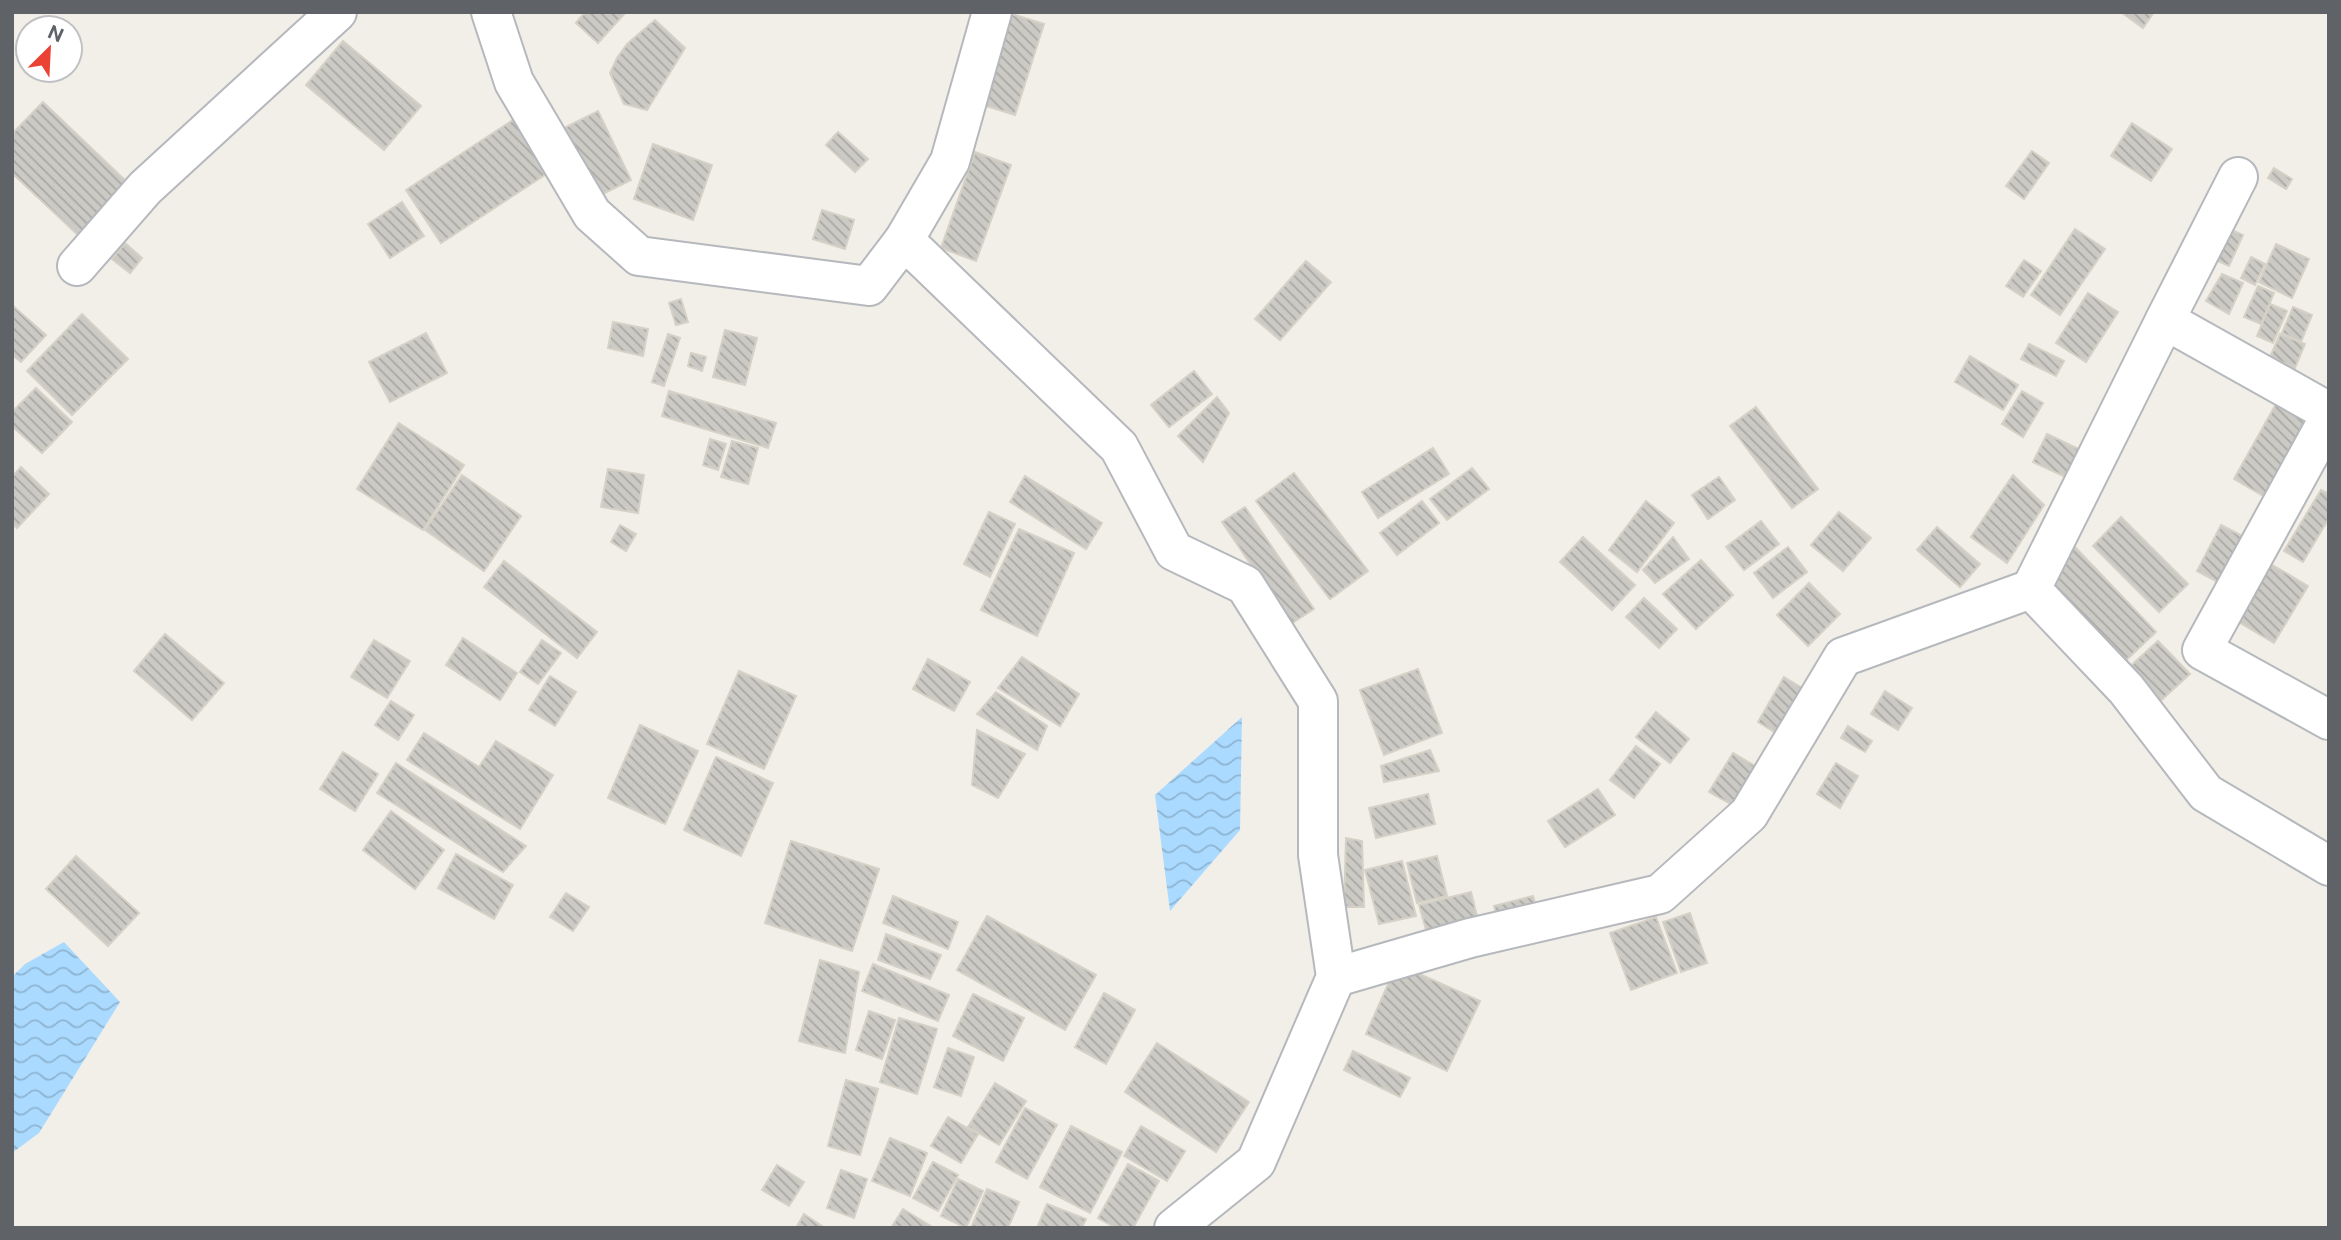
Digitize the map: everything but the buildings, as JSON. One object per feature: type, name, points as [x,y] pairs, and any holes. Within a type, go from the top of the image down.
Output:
[{"type":"street","points":[[77,266],[145,188],[337,12]]},
{"type":"street","points":[[491,12],[514,82],[592,214],[639,256],[869,286],[904,240],[950,161],[992,12]]},
{"type":"street","points":[[1336,978],[1471,938],[1660,894],[1749,814],[1843,657],[2031,589],[2238,177]]},
{"type":"street","points":[[904,240],[1119,447],[1174,551],[1245,585],[1318,701],[1318,855],[1336,978],[1256,1162],[1174,1228]]},
{"type":"street","points":[[2165,320],[2329,412]]},
{"type":"street","points":[[2329,418],[2202,650],[2329,720]]},
{"type":"street","points":[[2031,589],[2126,689],[2206,793],[2329,866]]},
{"type":"water","points":[[1242,717],[1240,830],[1170,911],[1155,795]]},
{"type":"water","points":[[64,942],[120,1002],[39,1133],[12,1153],[12,977],[25,964]]}]
